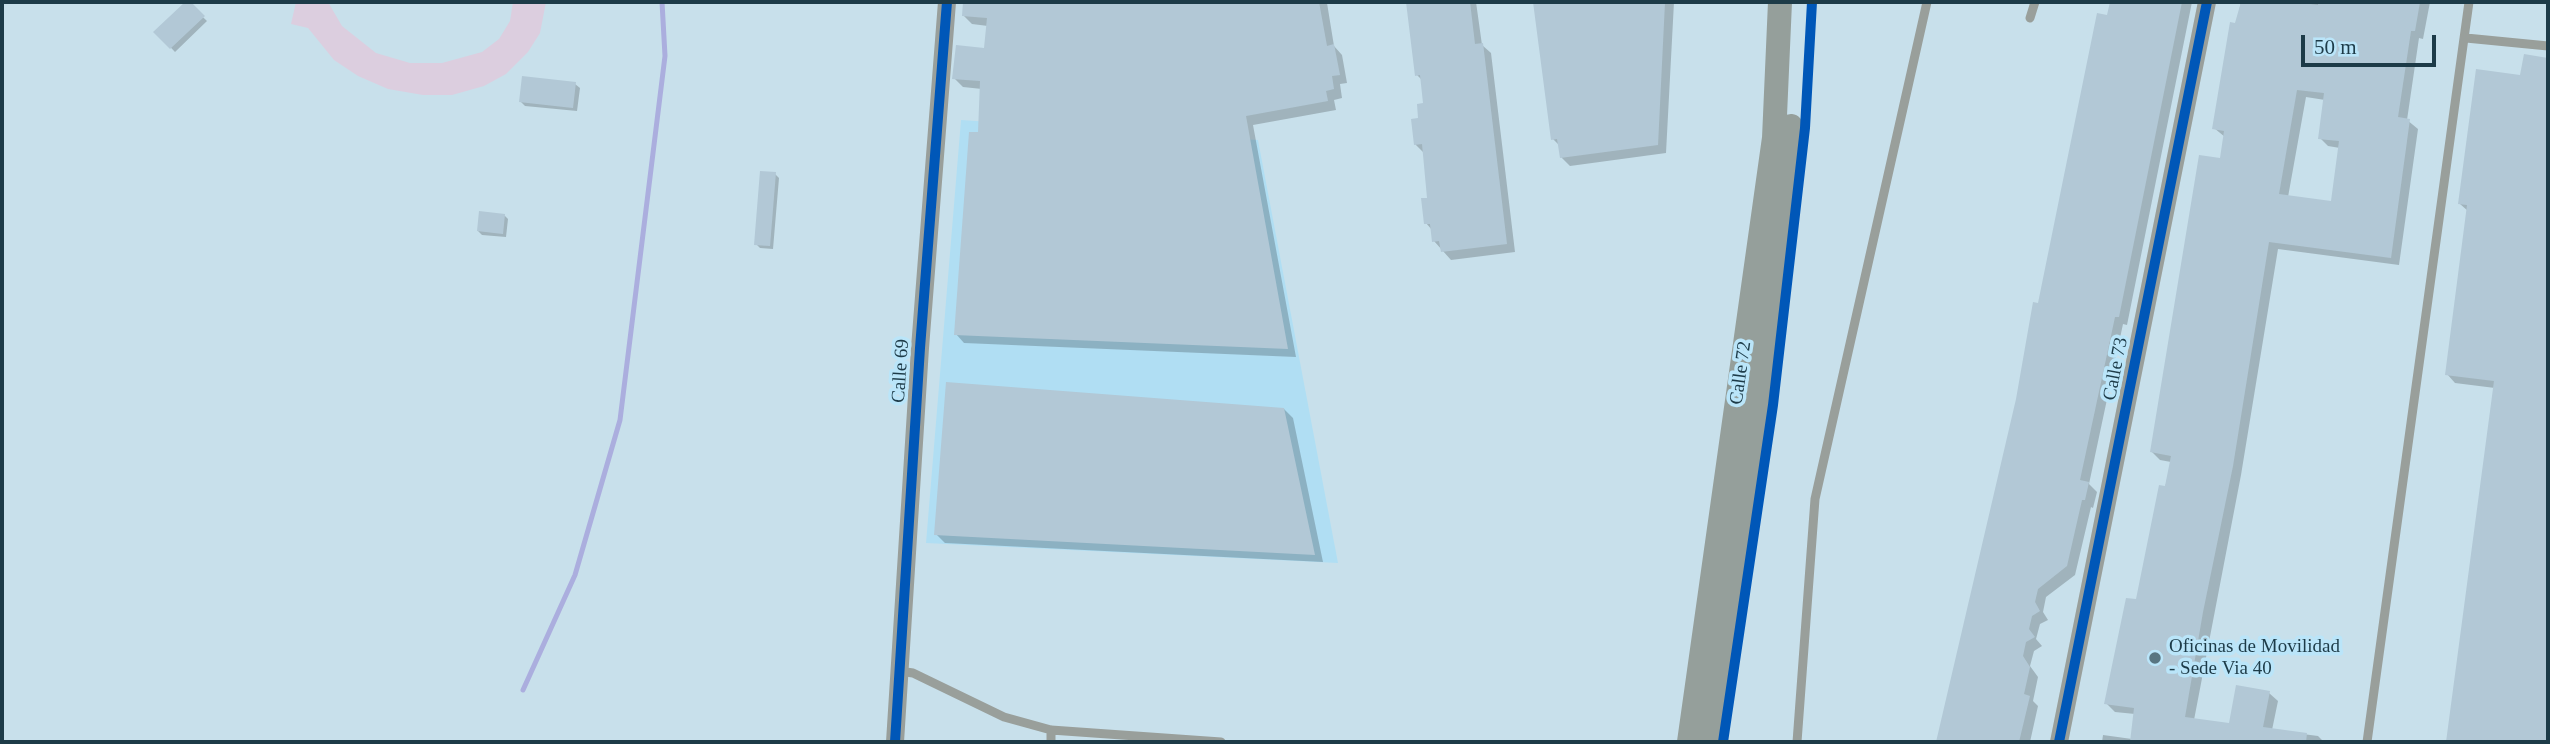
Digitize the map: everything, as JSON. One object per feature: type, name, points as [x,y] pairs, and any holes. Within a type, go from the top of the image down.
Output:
[{"type":"main road","name":"Calle 72","points":[[1689,742],[1774,138],[1780,2]]},
{"type":"main road","name":"Calle 72","points":[[1709,742],[1782,230],[1797,2]]},
{"type":"street","name":"Calle 69","points":[[895,742],[920,348],[947,2]]},
{"type":"street","name":"Calle 73","points":[[2059,742],[2207,2]]},
{"type":"lane","points":[[1797,742],[1815,499],[1927,2]]},
{"type":"lane","points":[[2031,18],[2035,2]]},
{"type":"lane","points":[[2367,742],[2469,2]]},
{"type":"lane","points":[[2466,38],[2548,46]]},
{"type":"lane","points":[[899,671],[913,673],[1004,717],[1052,730],[1221,742]]},
{"type":"lane","points":[[1051,742],[1052,730]]},
{"type":"shaded area","points":[[296,2],[328,2],[342,26],[376,53],[410,63],[442,63],[482,52],[499,39],[510,21],[513,2],[546,2],[540,33],[528,52],[506,74],[484,86],[452,95],[423,95],[388,89],[358,76],[334,60],[308,28],[291,24]]},
{"type":"shaded area","points":[[961,120],[1258,140],[1338,563],[926,543]]},
{"type":"building","points":[[185,2],[191,2],[205,16],[170,49],[153,32]]},
{"type":"building","points":[[963,2],[1319,2],[1327,46],[1334,44],[1340,75],[1332,76],[1334,89],[1326,91],[1328,101],[1246,116],[1288,349],[954,335],[969,132],[978,132],[980,81],[952,79],[956,45],[984,48],[987,18],[962,16]]},
{"type":"building","points":[[1406,2],[1470,2],[1475,44],[1483,43],[1507,244],[1441,252],[1439,241],[1432,242],[1430,224],[1424,224],[1421,198],[1427,198],[1422,144],[1414,145],[1411,119],[1418,118],[1417,104],[1423,103],[1420,75],[1415,76]]},
{"type":"building","points":[[1533,2],[1665,2],[1658,145],[1560,158],[1557,139],[1551,140]]},
{"type":"building","points":[[2110,2],[2182,2],[2119,317],[2115,317],[2080,480],[2089,482],[2085,500],[2082,500],[2067,566],[2038,589],[2035,602],[2040,611],[2032,616],[2029,629],[2035,637],[2026,642],[2023,656],[2030,667],[2024,694],[2030,696],[2019,742],[1936,742],[2016,399],[2033,302],[2038,303],[2097,13],[2107,15]]},
{"type":"building","points":[[2241,2],[2318,5],[2318,2],[2420,2],[2415,31],[2411,31],[2398,117],[2410,119],[2391,258],[2269,242],[2233,466],[2203,612],[2185,717],[2229,723],[2236,685],[2270,691],[2263,727],[2307,733],[2306,742],[2130,742],[2134,708],[2104,704],[2126,598],[2136,599],[2159,485],[2165,486],[2171,456],[2150,452],[2199,155],[2220,158],[2224,131],[2212,129],[2230,22],[2235,23]],"holes":[[[2297,90],[2324,93],[2318,139],[2339,141],[2331,201],[2279,194]]]},
{"type":"building","points":[[2524,54],[2548,58],[2548,742],[2446,742],[2494,381],[2445,375],[2467,205],[2458,204],[2476,69],[2520,75]]},
{"type":"building","points":[[522,76],[576,82],[573,108],[519,102]]},
{"type":"building","points":[[760,171],[776,172],[770,246],[754,245]]},
{"type":"building","points":[[479,211],[505,214],[503,234],[477,231]]},
{"type":"building","points":[[946,382],[1284,408],[1315,555],[934,535]]},
{"type":"waterway","points":[[523,690],[575,575],[620,420],[665,56],[662,2]]},
{"type":"cycle path","points":[[895,742],[920,348],[947,2]]},
{"type":"cycle path","points":[[1723,742],[1773,405],[1805,128],[1812,2]]},
{"type":"cycle path","points":[[2059,742],[2207,2]]},
{"type":"place","name":"Oficinas de Movilidad - Sede Via 40","points":[[2155,658]]}]
